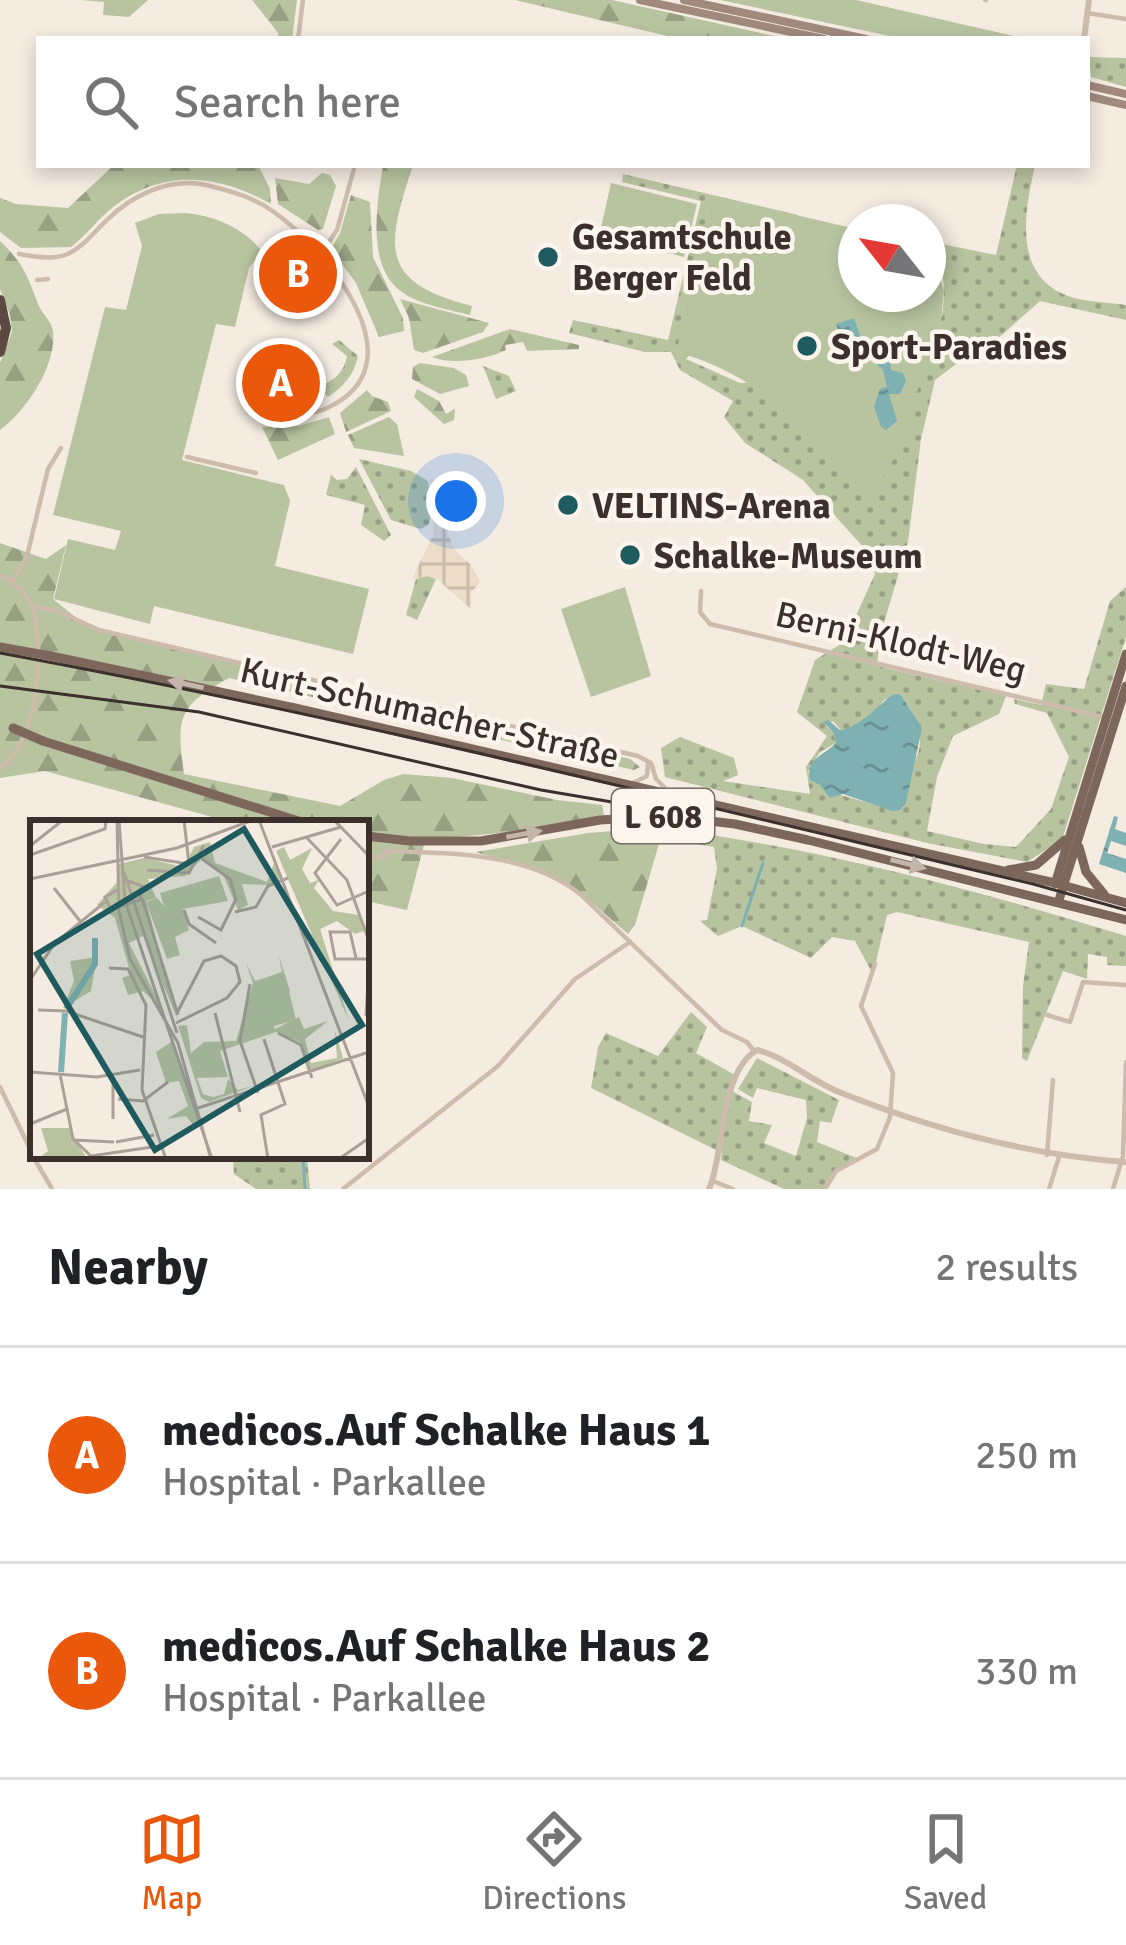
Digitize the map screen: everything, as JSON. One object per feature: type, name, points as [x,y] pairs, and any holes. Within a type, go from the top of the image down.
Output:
[{"type":"highway","points":[[0,300],[6,328],[0,352]]},
{"type":"main road","points":[[640,0],[810,36]]},
{"type":"main road","points":[[685,0],[852,36]]},
{"type":"main road","points":[[1090,86],[1126,94]]},
{"type":"main road","points":[[1090,96],[1126,105]]},
{"type":"main road","name":"Kurt-Schumacher-Straße","points":[[0,647],[673,795],[1126,903]]},
{"type":"main road","points":[[1116,721],[1126,654]]},
{"type":"main road","points":[[1058,900],[1074,837],[1126,686]]},
{"type":"main road","points":[[0,719],[43,741],[292,820]]},
{"type":"main road","name":"Kurt-Schumacher-Straße","points":[[369,836],[481,841],[600,820],[668,816],[734,824],[1126,920]]},
{"type":"main road","points":[[1004,871],[1036,865],[1074,837]]},
{"type":"main road","points":[[1074,837],[1086,872],[1108,898]]},
{"type":"street","points":[[298,36],[303,0]]},
{"type":"street","points":[[1084,36],[1089,0]]},
{"type":"street","points":[[1087,13],[1126,20]]},
{"type":"street","points":[[321,254],[337,230],[354,168]]},
{"type":"street","points":[[19,254],[64,256],[139,196],[190,183],[257,201],[321,254],[347,290],[368,347],[364,372],[351,392],[331,407],[300,417],[255,417]]},
{"type":"street","points":[[37,280],[48,279]]},
{"type":"street","points":[[12,582],[27,556],[48,469],[61,448]]},
{"type":"street","points":[[187,457],[256,473]]},
{"type":"street","points":[[0,575],[32,607],[36,638],[33,708],[20,748],[0,768]]},
{"type":"street","name":"Berni-Klodt-Weg","points":[[701,591],[700,612],[710,624],[1116,721]]},
{"type":"street","points":[[32,607],[56,610],[99,630],[647,760]]},
{"type":"street","points":[[627,785],[644,780],[649,771],[647,760]]},
{"type":"street","points":[[647,760],[658,783],[673,795]]},
{"type":"street","points":[[369,856],[384,858],[386,851],[462,854],[549,875],[576,891],[722,1030],[747,1042],[754,1051],[840,1092],[890,1109],[1047,1155],[1124,1162]]},
{"type":"street","points":[[343,1189],[498,1066],[575,979],[630,942]]},
{"type":"street","points":[[825,1189],[836,1171],[878,1149],[890,1109],[892,1069],[861,1006],[875,964]]},
{"type":"street","points":[[1047,1016],[1070,1022],[1083,982],[1126,985]]},
{"type":"street","points":[[733,1189],[711,1185],[725,1111],[743,1063],[754,1051]]},
{"type":"street","points":[[1113,1189],[1124,1162],[1126,1066]]},
{"type":"street","points":[[1047,1155],[1054,1080]]},
{"type":"street","points":[[0,1087],[30,1150]]},
{"type":"street","points":[[1049,1189],[1059,1157]]},
{"type":"street","points":[[35,1159],[52,1189]]},
{"type":"green space","points":[[81,0],[148,0],[129,17],[103,15],[104,2]]},
{"type":"green space","points":[[252,0],[297,0],[292,36],[279,34]]},
{"type":"green space","points":[[515,0],[612,0],[774,36],[667,36]]},
{"type":"green space","points":[[720,0],[856,0],[1014,36],[890,36]]},
{"type":"green space","points":[[1090,57],[1126,58],[1126,87],[1091,77]]},
{"type":"green space","points":[[111,168],[260,168],[270,189],[271,204],[207,181],[165,182],[124,199],[71,247],[21,248],[0,232],[0,198],[16,204],[68,208]]},
{"type":"green space","points":[[383,168],[412,168],[398,218],[397,257],[419,285],[472,306],[470,315],[412,298],[387,276],[376,229]]},
{"type":"green space","points":[[1016,168],[1034,168],[1026,236],[1035,269],[1045,282],[1068,296],[1126,305],[1126,320],[1040,301],[986,349],[964,358],[935,380],[921,439],[908,542],[880,636],[877,666],[1006,696],[999,714],[953,736],[937,777],[927,831],[1016,847],[1051,809],[1069,757],[1047,713],[1015,704],[1014,699],[1041,705],[1046,684],[1084,689],[1110,601],[1126,587],[1126,637],[1062,840],[1027,862],[927,843],[665,777],[661,748],[680,737],[734,758],[738,775],[723,781],[810,794],[806,767],[827,736],[797,712],[815,660],[844,642],[875,574],[873,558],[803,480],[745,443],[724,417],[733,401],[680,370],[671,352],[645,352],[569,333],[573,320],[668,340],[701,201],[622,182],[623,174],[798,215],[797,224],[686,359],[740,383],[921,373],[942,312],[946,312],[946,245],[996,255]],"holes":[[[901,695],[920,742],[912,766],[882,807],[827,791],[808,772],[820,752],[836,743],[826,726],[833,721],[841,730],[853,726],[884,700]]]},
{"type":"green space","points":[[322,173],[330,175],[336,186],[323,229],[318,230],[278,204],[275,178],[309,184]]},
{"type":"green space","points":[[611,183],[697,204],[684,257],[599,237]]},
{"type":"green space","points":[[351,195],[370,202],[373,257],[403,318],[404,331],[379,337],[356,283],[331,249]]},
{"type":"green space","name":"Sport-Paradies","points":[[715,196],[838,225],[838,312],[942,312],[939,339],[922,373],[906,438],[872,496],[841,475],[772,400],[726,371],[676,352]]},
{"type":"green space","points":[[185,213],[227,224],[262,251],[249,268],[235,327],[216,324],[182,460],[284,485],[290,501],[275,566],[369,589],[353,654],[154,606],[150,624],[54,599],[68,539],[115,550],[121,531],[53,515],[105,307],[126,310],[142,246],[135,223],[159,214]]},
{"type":"green space","points":[[0,241],[24,271],[51,324],[53,344],[38,386],[0,430],[0,363],[12,332],[0,289]]},
{"type":"green space","points":[[400,299],[489,323],[483,332],[423,353],[414,350],[409,318]]},
{"type":"green space","points":[[510,329],[579,345],[579,349],[527,351],[523,342],[505,345],[506,350],[479,359],[432,357]]},
{"type":"green space","points":[[339,340],[358,356],[348,380],[328,397],[318,386],[344,366],[347,356],[332,344]]},
{"type":"green space","points":[[420,363],[454,368],[466,375],[469,386],[440,394],[412,379],[413,367]]},
{"type":"green space","points":[[483,366],[509,376],[516,391],[496,399]]},
{"type":"green space","points":[[417,389],[439,401],[446,414],[455,409],[454,420],[444,424],[414,397]]},
{"type":"green space","points":[[367,390],[388,402],[391,411],[346,432],[340,413]]},
{"type":"green space","points":[[329,417],[335,434],[278,460],[262,427],[299,426]]},
{"type":"green space","points":[[389,417],[397,424],[404,456],[354,448],[348,435]]},
{"type":"green space","points":[[359,459],[411,471],[428,481],[429,524],[421,529],[391,520]]},
{"type":"green space","points":[[356,467],[391,535],[384,541],[361,525],[365,505],[326,495],[331,475],[347,479]]},
{"type":"green space","points":[[0,543],[46,559],[66,545],[53,599],[89,628],[338,687],[362,698],[630,759],[640,767],[634,770],[229,678],[190,706],[181,726],[184,774],[340,806],[403,774],[602,805],[604,815],[493,834],[426,837],[407,910],[369,902],[369,820],[223,820],[45,771],[0,778]]},
{"type":"green space","points":[[416,579],[436,579],[417,620],[406,615]]},
{"type":"green space","points":[[625,587],[651,676],[591,697],[561,609]]},
{"type":"green space","points":[[664,827],[635,925],[628,934],[581,893],[549,874],[476,852],[588,833]]},
{"type":"green space","points":[[668,829],[842,860],[1070,919],[1126,936],[1126,966],[1107,965],[1107,957],[1088,954],[1087,979],[1063,971],[1027,1061],[1022,1058],[1023,986],[1029,942],[897,912],[887,915],[873,974],[855,941],[832,937],[811,958],[742,926],[718,936],[700,921],[707,920],[717,869],[714,847],[667,839]]},
{"type":"green space","points":[[691,1012],[707,1027],[696,1053],[735,1075],[730,1090],[752,1102],[749,1121],[772,1125],[764,1143],[796,1156],[807,1118],[806,1100],[757,1088],[753,1098],[738,1089],[757,1058],[839,1100],[831,1123],[820,1121],[817,1142],[859,1159],[835,1169],[823,1189],[784,1189],[591,1088],[598,1047],[606,1033],[658,1056]]},
{"type":"green space","points":[[233,1159],[307,1159],[310,1189],[256,1189],[234,1174]]},
{"type":"shaded area","points":[[430,479],[450,481],[448,534],[480,582],[471,593],[471,609],[437,579],[412,579],[434,533]]},
{"type":"water","points":[[854,318],[868,358],[851,364],[836,324]]},
{"type":"water","points":[[880,352],[890,357],[891,370],[903,373],[906,381],[900,394],[889,394],[897,421],[886,430],[874,407],[880,389],[887,387],[883,370],[873,361]]},
{"type":"water","points":[[894,694],[901,695],[922,728],[906,803],[892,811],[843,794],[830,798],[810,780],[809,773],[813,762],[836,743],[823,722],[828,720],[840,730],[848,728]]},
{"type":"water","points":[[1114,816],[1118,817],[1115,829],[1126,833],[1126,846],[1111,841],[1107,853],[1126,859],[1126,873],[1099,864]]},
{"type":"waterway","points":[[742,926],[763,863]]},
{"type":"waterway","points":[[303,1159],[305,1189]]},
{"type":"tram line","points":[[0,653],[518,762],[1126,910]]},
{"type":"tram line","points":[[0,686],[199,712],[612,802]]},
{"type":"place","name":"Gesamtschule Berger Feld","points":[[548,257]]},
{"type":"place","name":"medicos.Auf Schalke Haus 2","points":[[298,274]]},
{"type":"place","name":"Sport-Paradies","points":[[807,346]]},
{"type":"place","name":"medicos.Auf Schalke Haus 1","points":[[281,383]]},
{"type":"place","name":"VELTINS-Arena","points":[[568,505]]},
{"type":"place","name":"Schalke-Museum","points":[[630,555]]}]
